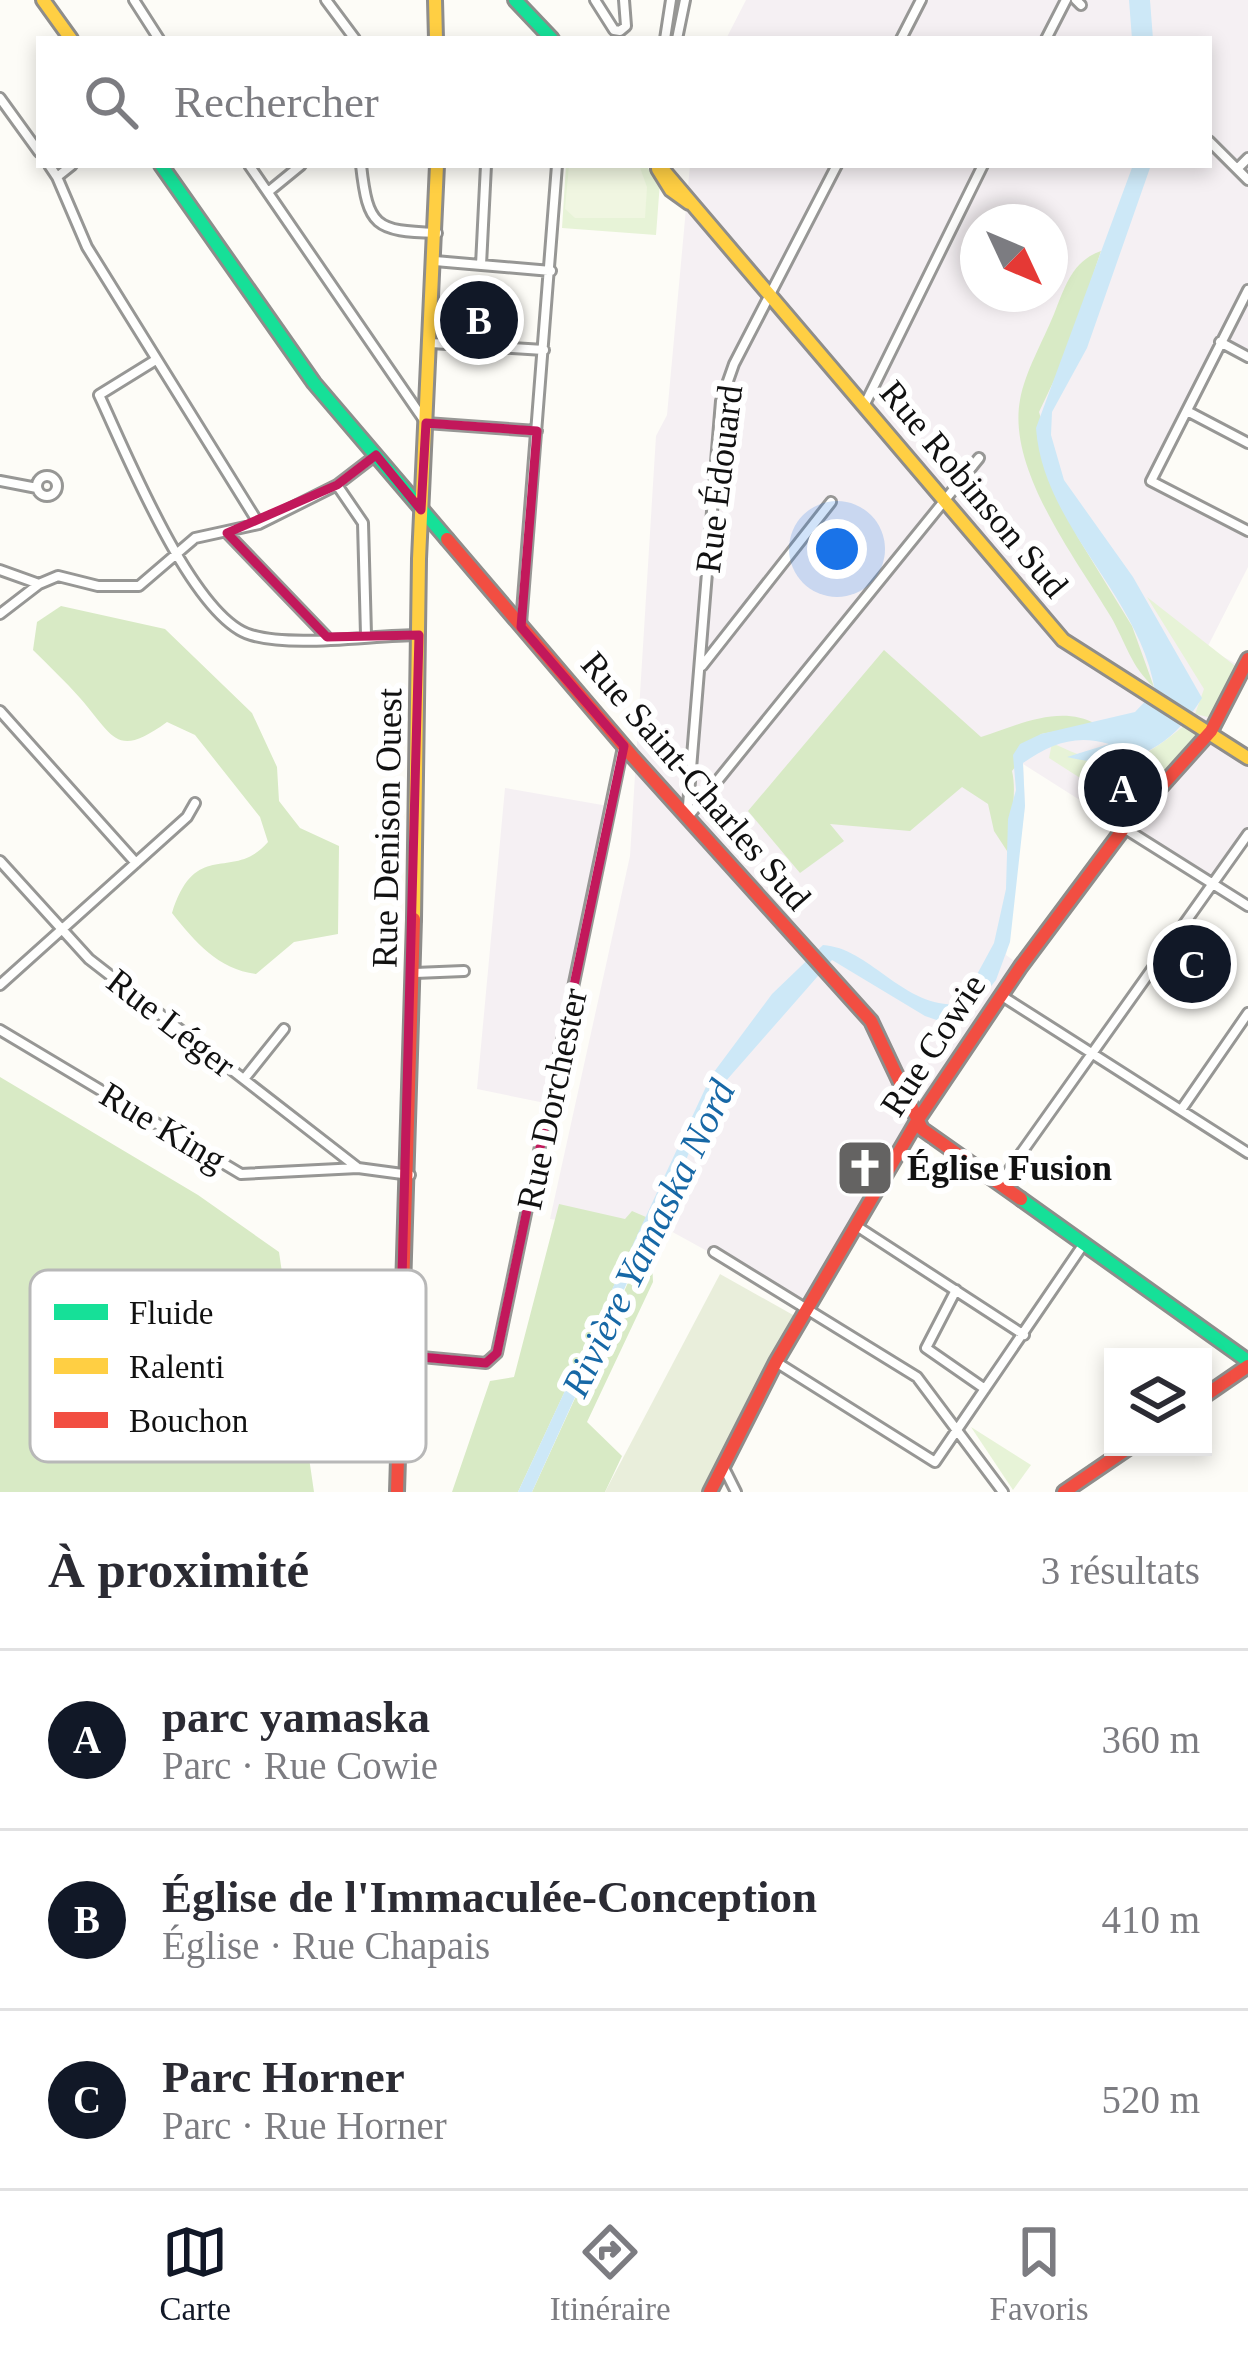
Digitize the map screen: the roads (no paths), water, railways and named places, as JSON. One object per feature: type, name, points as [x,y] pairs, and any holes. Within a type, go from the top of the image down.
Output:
[{"type":"street","points":[[43,0],[69,36]]},
{"type":"street","points":[[134,0],[157,36]]},
{"type":"street","points":[[326,0],[354,36]]},
{"type":"street","points":[[435,0],[436,36]]},
{"type":"street","points":[[515,0],[549,36]]},
{"type":"street","points":[[595,0],[614,30],[620,31],[626,26],[624,0]]},
{"type":"street","points":[[665,36],[671,0]]},
{"type":"street","points":[[678,36],[686,0]]},
{"type":"street","points":[[903,36],[921,0]]},
{"type":"street","points":[[1048,36],[1066,0]]},
{"type":"street","points":[[0,98],[36,148]]},
{"type":"street","points":[[1212,144],[1248,180]]},
{"type":"street","points":[[1237,169],[1248,158]]},
{"type":"street","points":[[51,168],[87,247],[259,524]]},
{"type":"street","points":[[57,177],[68,168]]},
{"type":"street","name":"Rue Saint-Charles Sud","points":[[163,168],[314,383],[520,627],[886,1043],[917,1121]]},
{"type":"street","points":[[251,168],[426,423],[537,431]]},
{"type":"street","points":[[268,192],[297,168]]},
{"type":"street","points":[[361,168],[366,208],[375,222],[396,232],[437,232]]},
{"type":"street","name":"Rue Denison Ouest","points":[[405,1270],[415,973],[418,560],[437,168]]},
{"type":"street","points":[[481,266],[486,168]]},
{"type":"street","points":[[520,627],[557,168]]},
{"type":"street","name":"Rue Robinson Sud","points":[[660,168],[1063,640],[1248,758]]},
{"type":"street","name":"Rue Édouard","points":[[687,818],[722,401],[734,364],[835,168]]},
{"type":"street","points":[[865,404],[982,168]]},
{"type":"street","points":[[435,261],[551,271]]},
{"type":"street","points":[[1248,290],[1151,481],[1248,532]]},
{"type":"street","points":[[1220,342],[1248,357]]},
{"type":"street","points":[[431,343],[544,350]]},
{"type":"street","points":[[154,361],[109,384],[99,395],[172,553],[245,634],[419,635]]},
{"type":"street","points":[[1187,411],[1248,443]]},
{"type":"street","points":[[0,614],[39,584],[58,576],[98,586],[139,586],[195,538],[259,524],[337,485],[376,455]]},
{"type":"street","points":[[687,818],[979,458]]},
{"type":"street","points":[[0,481],[38,488]]},
{"type":"street","points":[[337,485],[363,524],[365,635]]},
{"type":"street","points":[[699,668],[831,502]]},
{"type":"street","points":[[227,533],[327,637]]},
{"type":"street","points":[[418,560],[428,542],[447,542]]},
{"type":"street","points":[[0,570],[39,584]]},
{"type":"street","name":"Rue Cowie","points":[[710,1492],[776,1362],[917,1121],[1000,995],[1124,828],[1206,732],[1248,659]]},
{"type":"street","points":[[0,711],[136,863]]},
{"type":"street","name":"Rue Dorchester","points":[[426,1357],[486,1363],[497,1353],[624,746]]},
{"type":"street","points":[[0,985],[136,863],[195,803]]},
{"type":"street","points":[[1124,828],[1248,907]]},
{"type":"street","points":[[999,1185],[1248,834]]},
{"type":"street","name":"Rue Léger","points":[[0,861],[89,959],[358,1168]]},
{"type":"street","points":[[415,973],[464,971]]},
{"type":"street","points":[[1000,995],[1248,1153]]},
{"type":"street","points":[[1181,1110],[1248,1013]]},
{"type":"street","points":[[244,1079],[284,1029]]},
{"type":"street","name":"Rue King","points":[[0,1030],[241,1174],[358,1168],[410,1175]]},
{"type":"street","points":[[917,1121],[1248,1364],[1212,1390]]},
{"type":"street","points":[[858,1227],[1024,1335]]},
{"type":"street","points":[[776,1362],[932,1463],[960,1430],[1083,1245]]},
{"type":"street","points":[[714,1252],[917,1377],[1003,1492]]},
{"type":"street","points":[[956,1290],[926,1348],[985,1389]]},
{"type":"street","points":[[1064,1492],[1117,1456]]},
{"type":"street","name":"Rue Denison Ouest","points":[[397,1492],[398,1462]]},
{"type":"street","points":[[722,1465],[736,1492]]},
{"type":"water","points":[[1129,0],[1150,0],[1153,36],[1132,36]]},
{"type":"water","name":"Rivière Yamaska Nord","points":[[1132,168],[1150,168],[1087,348],[1052,412],[1051,435],[1064,480],[1133,577],[1202,698],[1176,731],[1145,753],[1108,761],[1067,757],[1109,744],[1074,741],[1023,763],[1025,806],[1010,942],[996,980],[965,1019],[948,1024],[925,1016],[832,960],[711,1098],[659,1227],[632,1272],[532,1492],[518,1492],[711,1076],[772,994],[823,945],[857,956],[922,998],[961,1004],[994,943],[1006,889],[1008,819],[1016,790],[1013,755],[1020,744],[1041,734],[1135,712],[1155,691],[1131,623],[1055,497],[1036,428]]},
{"type":"place","name":"Église de l'Immaculée-Conception","points":[[479,320]]},
{"type":"place","name":"parc yamaska","points":[[1123,788]]},
{"type":"place","name":"Parc Horner","points":[[1192,964]]},
{"type":"place","name":"Église Fusion","points":[[865,1168]]}]
